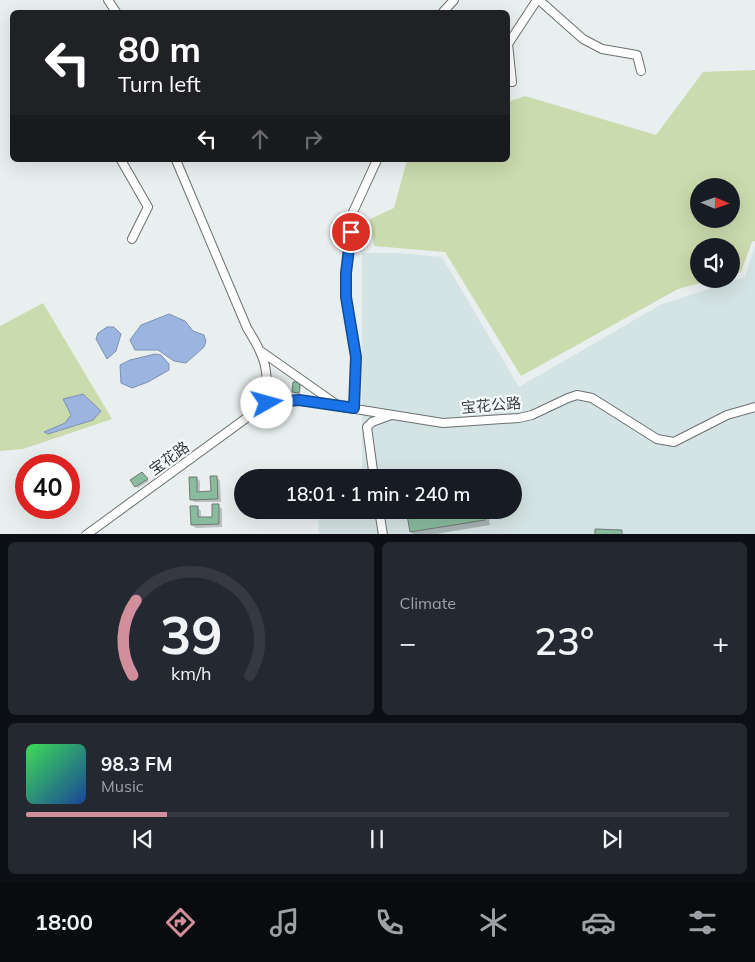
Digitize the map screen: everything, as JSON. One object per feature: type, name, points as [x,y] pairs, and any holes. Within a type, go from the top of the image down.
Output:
[{"type":"street","points":[[445,10],[454,0]]},
{"type":"street","points":[[510,41],[538,0],[583,39],[602,49],[637,55],[641,71]]},
{"type":"street","points":[[510,63],[512,82]]},
{"type":"street","points":[[122,162],[148,208],[132,239]]},
{"type":"street","points":[[177,162],[247,328],[262,352],[337,405]]},
{"type":"street","points":[[354,408],[356,357],[346,297],[346,273],[353,212],[376,162]]},
{"type":"street","points":[[262,352],[267,384],[267,403]]},
{"type":"street","name":"宝花公路","points":[[267,403],[299,400],[443,423],[519,418],[532,415],[568,398],[584,396],[592,398],[657,439],[674,442],[727,415],[755,407]]},
{"type":"street","name":"宝花路","points":[[86,534],[267,403]]},
{"type":"street","points":[[373,469],[367,427],[372,422],[391,415]]},
{"type":"street","points":[[380,519],[382,534]]},
{"type":"shaded area","points":[[755,245],[755,534],[319,534],[318,519],[522,519],[522,469],[362,469],[362,253],[399,253],[442,257],[519,387],[660,305],[712,288],[740,288],[740,279],[745,277]]},
{"type":"green space","points":[[755,70],[755,241],[752,242],[740,272],[740,238],[690,238],[690,286],[678,289],[521,376],[445,252],[374,246],[370,219],[394,208],[406,162],[510,162],[510,101],[525,96],[656,135],[703,72]]},
{"type":"green space","points":[[43,303],[112,419],[23,449],[0,451],[0,326]]},
{"type":"water","points":[[169,314],[185,321],[193,331],[204,335],[206,341],[204,347],[186,363],[174,361],[158,350],[135,350],[130,340],[141,325]]},
{"type":"water","points":[[107,327],[114,327],[121,334],[116,351],[107,359],[96,339],[98,333]]},
{"type":"water","points":[[155,354],[161,355],[169,364],[169,370],[148,382],[132,388],[121,383],[120,365],[130,360]]},
{"type":"water","points":[[83,394],[101,411],[93,420],[48,434],[44,432],[65,423],[71,415],[63,399]]},
{"type":"building","points":[[293,382],[300,382],[299,393],[292,392]]},
{"type":"building","points":[[142,472],[148,479],[135,487],[130,480]]},
{"type":"building","points":[[210,476],[217,476],[218,499],[190,500],[189,477],[197,477],[197,492],[211,491]]},
{"type":"building","points":[[212,504],[219,504],[219,524],[191,525],[190,506],[198,506],[198,517],[212,517]]},
{"type":"building","points":[[408,519],[485,519],[485,520],[410,532]]},
{"type":"building","points":[[595,529],[622,530],[622,534],[595,534]]},
{"type":"route","points":[[267,403],[299,400],[354,408],[356,357],[346,297],[346,273],[351,232]]}]
